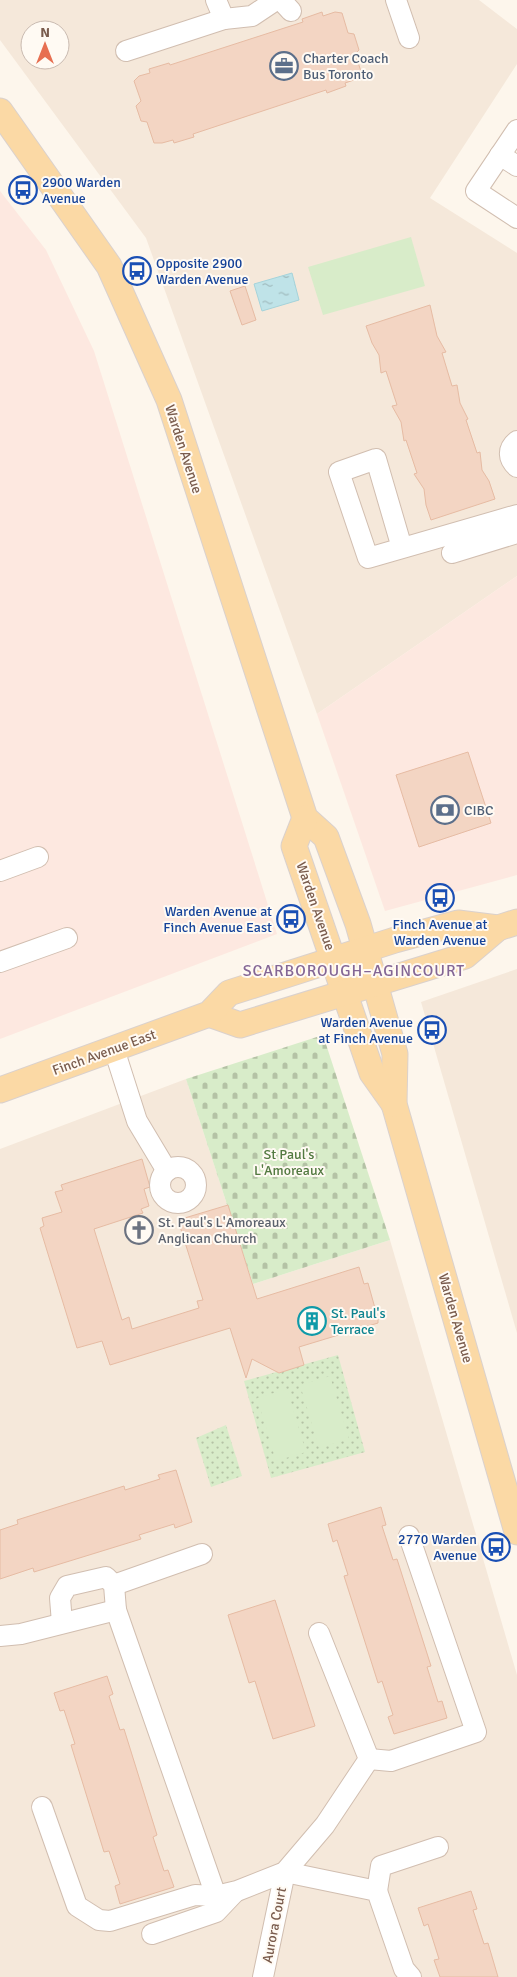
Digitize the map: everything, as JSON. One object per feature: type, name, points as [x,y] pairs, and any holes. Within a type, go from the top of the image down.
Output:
[{"type":"main road","name":"Warden Avenue","points":[[0,111],[109,266],[165,392],[305,818],[326,837],[358,924],[395,1054],[394,1104],[517,1532]]},
{"type":"main road","name":"Warden Avenue","points":[[305,818],[294,846],[372,1073],[394,1104]]},
{"type":"main road","name":"Finch Avenue East","points":[[0,1090],[209,1014],[229,993],[334,959],[458,923],[508,925]]},
{"type":"main road","name":"Finch Avenue East","points":[[209,1014],[240,1026],[465,956],[508,925]]},
{"type":"street","points":[[216,0],[224,19]]},
{"type":"street","points":[[396,0],[409,38]]},
{"type":"street","points":[[126,51],[224,19],[252,16],[283,4]]},
{"type":"street","points":[[517,130],[476,192],[517,218]]},
{"type":"street","points":[[500,155],[517,166]]},
{"type":"street","points":[[517,441],[511,448],[510,453],[512,463],[517,467]]},
{"type":"street","points":[[402,548],[376,459],[339,472],[368,558],[517,515]]},
{"type":"street","points":[[452,553],[517,533]]},
{"type":"street","points":[[0,871],[38,857]]},
{"type":"street","points":[[0,962],[67,938]]},
{"type":"street","points":[[114,1049],[137,1121],[167,1171]]},
{"type":"street","points":[[369,1758],[391,1761],[476,1732],[409,1536]]},
{"type":"street","points":[[114,1585],[202,1554]]},
{"type":"street","points":[[62,1623],[60,1598],[67,1586],[106,1577],[114,1585],[116,1610],[226,1894]]},
{"type":"street","points":[[0,1636],[13,1635],[116,1610]]},
{"type":"street","points":[[320,1633],[369,1758]]},
{"type":"street","points":[[42,1807],[77,1906],[99,1920],[110,1921],[195,1895],[226,1894],[285,1872],[325,1825],[369,1758]]},
{"type":"street","points":[[405,1974],[377,1891],[381,1866],[438,1847]]},
{"type":"street","points":[[285,1872],[377,1891]]},
{"type":"street","name":"Aurora Court","points":[[263,1977],[285,1872]]},
{"type":"street","points":[[152,1934],[216,1912],[226,1894]]},
{"type":"shaded area","points":[[0,0],[479,0],[517,29],[517,64],[430,198],[517,253],[517,576],[317,714],[146,238],[22,70],[70,70],[70,20],[20,20],[20,67],[0,40]]},
{"type":"shaded area","points":[[0,191],[46,250],[94,351],[277,934],[0,1039]]},
{"type":"shaded area","points":[[517,576],[517,875],[385,911],[317,714]]},
{"type":"shaded area","points":[[517,969],[517,1333],[421,1002]]},
{"type":"shaded area","points":[[186,1079],[253,1284],[390,1240],[517,1675],[517,1977],[0,1977],[0,1149]]},
{"type":"green space","points":[[411,237],[425,286],[323,315],[308,267]]},
{"type":"green space","name":"St Paul's L'Amoreaux","points":[[323,1035],[390,1240],[253,1284],[186,1079]]},
{"type":"green space","points":[[338,1355],[365,1452],[271,1478],[244,1381]]},
{"type":"green space","points":[[330,1376],[349,1439],[319,1448],[300,1385]]},
{"type":"green space","points":[[287,1389],[306,1452],[276,1461],[257,1398]]},
{"type":"green space","points":[[226,1425],[242,1476],[211,1487],[196,1438]]},
{"type":"water","points":[[292,273],[299,300],[262,311],[254,284]]},
{"type":"building","points":[[322,12],[323,16],[335,12],[342,13],[348,33],[354,34],[359,50],[355,54],[362,74],[357,79],[345,83],[346,86],[327,93],[326,90],[193,134],[194,137],[174,143],[173,140],[154,143],[147,122],[141,121],[136,106],[141,101],[134,81],[139,76],[150,73],[149,69],[169,63],[170,65],[303,22],[302,19]]},
{"type":"building","points":[[245,286],[256,320],[242,325],[230,291]]},
{"type":"building","points":[[430,305],[437,336],[446,352],[442,353],[452,386],[457,385],[460,403],[468,419],[466,420],[477,453],[480,452],[482,470],[489,481],[495,499],[431,520],[426,505],[424,489],[414,474],[417,473],[406,440],[404,441],[401,422],[392,406],[397,405],[386,371],[381,373],[379,355],[366,326]]},
{"type":"building","points":[[468,752],[491,823],[419,847],[396,775]]},
{"type":"building","points":[[142,1159],[150,1187],[144,1189],[149,1206],[141,1209],[143,1213],[94,1229],[122,1320],[129,1317],[132,1329],[199,1308],[197,1301],[203,1300],[178,1220],[228,1205],[257,1299],[359,1267],[364,1284],[368,1283],[378,1323],[299,1347],[304,1365],[279,1373],[252,1359],[246,1378],[230,1328],[110,1365],[102,1341],[77,1348],[40,1228],[44,1226],[42,1218],[62,1212],[55,1192],[63,1190],[61,1185]]},
{"type":"building","points":[[176,1470],[192,1522],[175,1528],[174,1524],[139,1535],[141,1539],[34,1572],[33,1568],[0,1579],[0,1530],[18,1524],[17,1520],[124,1486],[125,1490],[160,1479],[158,1475]]},
{"type":"building","points":[[381,1507],[386,1525],[382,1526],[393,1560],[397,1559],[431,1666],[427,1667],[438,1702],[442,1701],[447,1718],[394,1734],[388,1717],[393,1715],[382,1681],[378,1683],[344,1576],[348,1575],[337,1540],[333,1542],[328,1524]]},
{"type":"building","points":[[275,1600],[315,1726],[273,1739],[255,1681],[249,1683],[228,1615]]},
{"type":"building","points":[[107,1676],[113,1694],[109,1696],[120,1730],[124,1729],[157,1835],[153,1837],[164,1871],[168,1870],[174,1887],[120,1904],[115,1886],[120,1884],[109,1851],[104,1852],[71,1745],[75,1744],[64,1710],[60,1711],[54,1693]]},
{"type":"building","points":[[471,1891],[477,1909],[473,1910],[484,1944],[488,1943],[498,1977],[440,1977],[434,1960],[439,1959],[428,1924],[424,1926],[418,1908]]},
{"type":"place","name":"Charter Coach Bus Toronto","points":[[284,66]]},
{"type":"place","name":"2900 Warden Avenue","points":[[23,190]]},
{"type":"place","name":"Opposite 2900 Warden Avenue","points":[[137,271]]},
{"type":"place","name":"CIBC","points":[[445,810]]},
{"type":"place","name":"Finch Avenue at Warden Avenue","points":[[440,898]]},
{"type":"place","name":"Warden Avenue at Finch Avenue East","points":[[291,919]]},
{"type":"place","name":"Warden Avenue at Finch Avenue","points":[[432,1030]]},
{"type":"place","name":"St. Paul's L'Amoreaux Anglican Church","points":[[139,1230]]},
{"type":"place","name":"St. Paul's Terrace","points":[[312,1321]]},
{"type":"place","name":"2770 Warden Avenue","points":[[496,1547]]},
{"type":"district","name":"SCARBOROUGH–AGINCOURT","points":[[354,970]]}]
